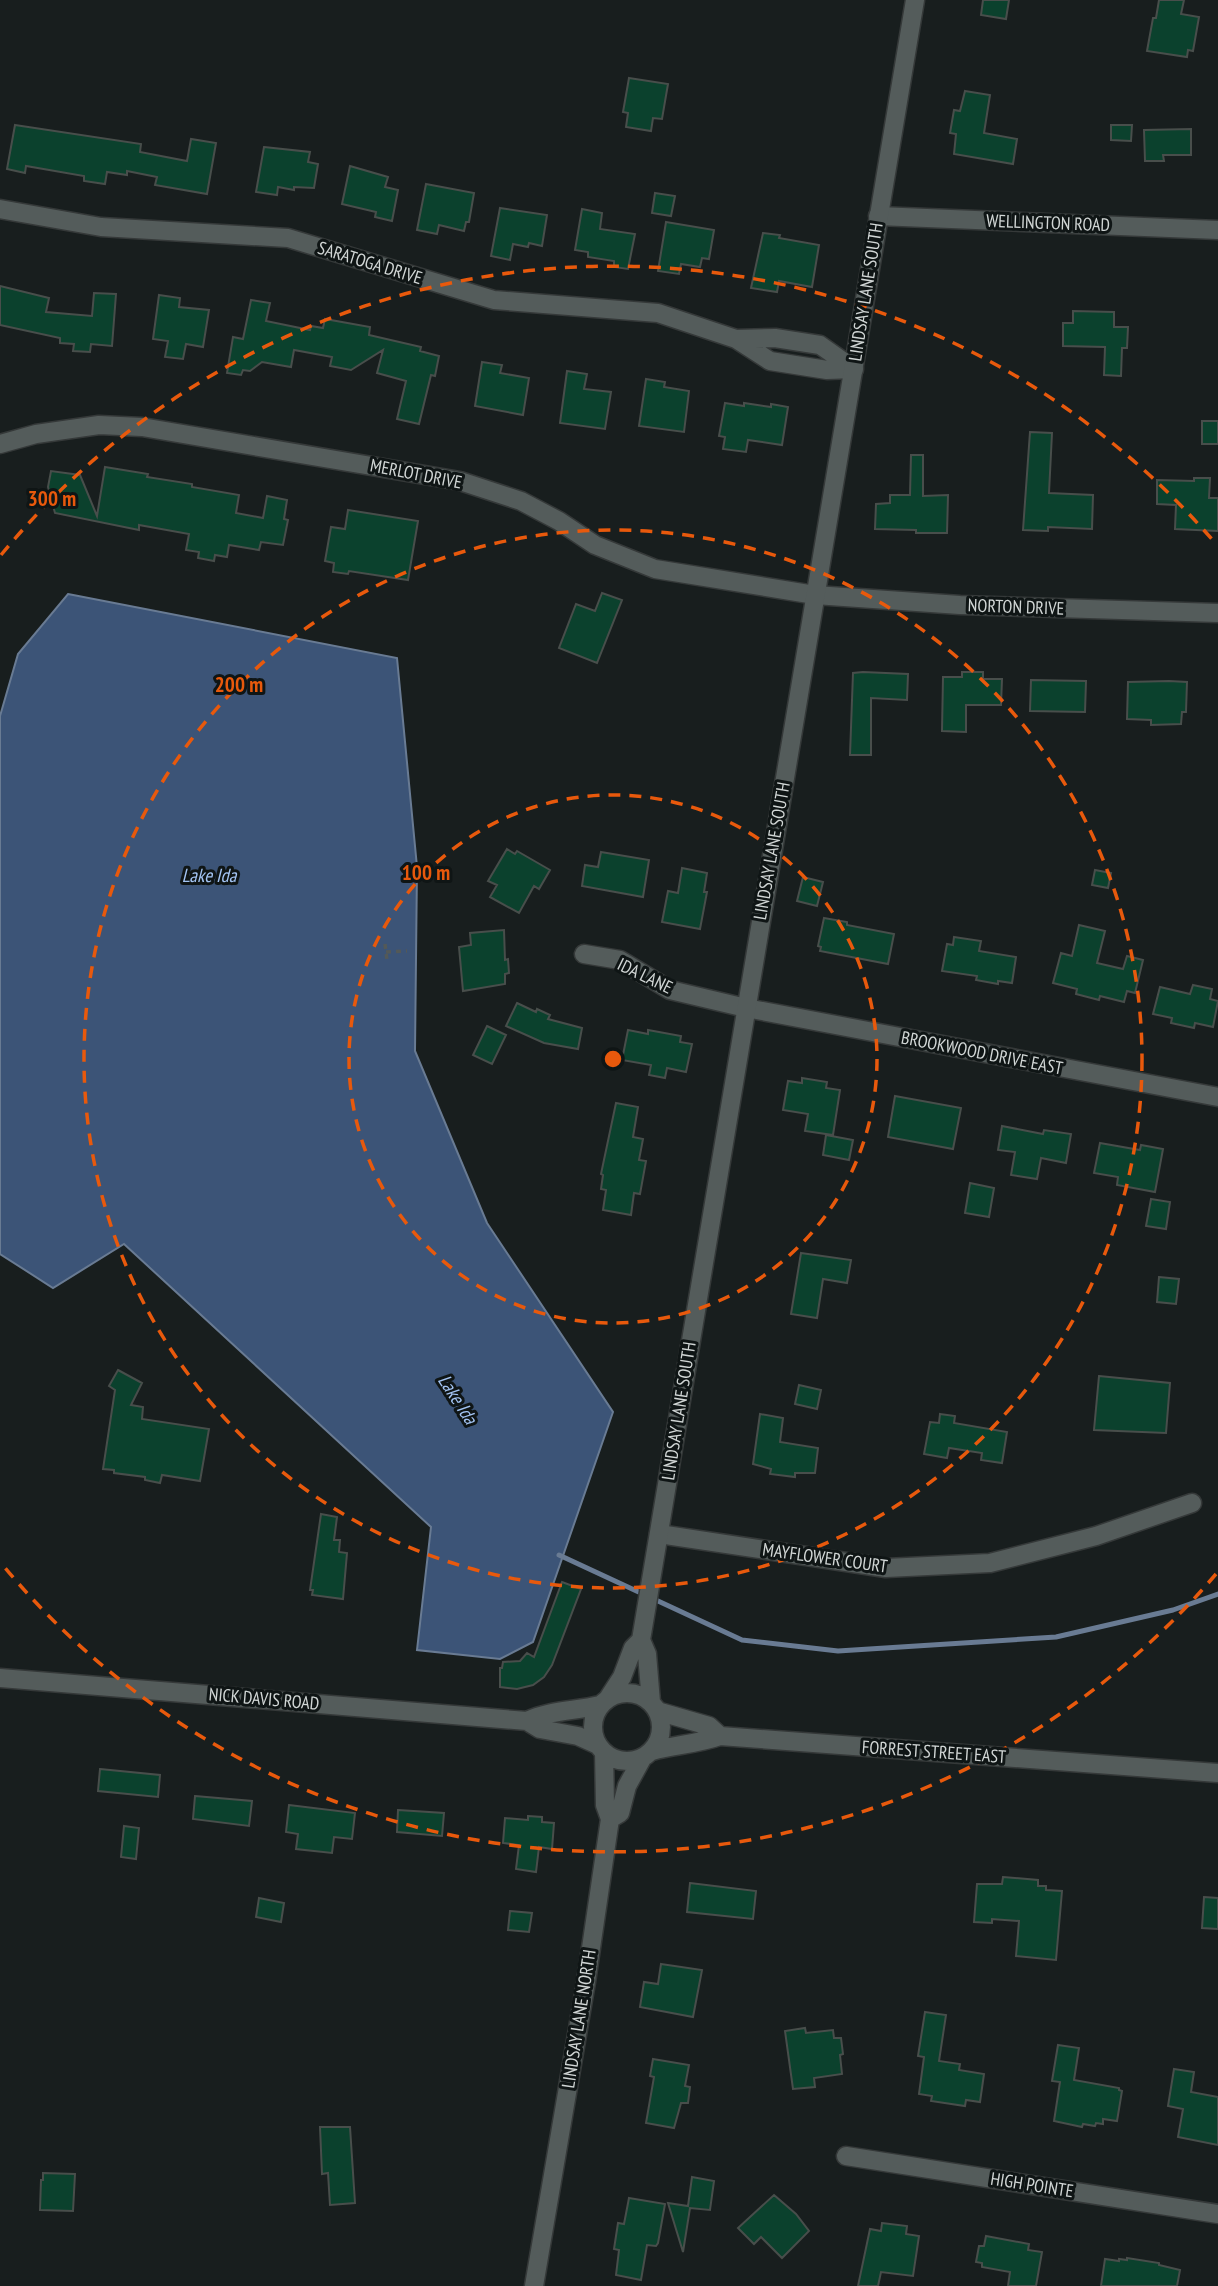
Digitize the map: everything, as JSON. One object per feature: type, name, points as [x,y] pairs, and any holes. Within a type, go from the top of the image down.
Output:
[{"type":"street","name":"LINDSAY LANE SOUTH","points":[[654,1707],[647,1654],[641,1640],[915,0]]},
{"type":"street","name":"SARATOGA DRIVE","points":[[0,209],[101,227],[288,238],[494,300],[658,313],[736,339],[770,361],[827,370],[854,369]]},
{"type":"street","name":"WELLINGTON ROAD","points":[[878,216],[1218,230]]},
{"type":"street","name":"MERLOT DRIVE","points":[[0,444],[36,434],[99,425],[142,427],[460,481],[521,501],[559,521],[595,545],[655,569],[815,595]]},
{"type":"street","name":"NORTON DRIVE","points":[[815,595],[960,605],[1218,613]]},
{"type":"street","name":"IDA LANE","points":[[584,954],[620,960],[670,990],[746,1008]]},
{"type":"street","name":"BROOKWOOD DRIVE EAST","points":[[746,1008],[1218,1097]]},
{"type":"street","name":"MAYFLOWER COURT","points":[[659,1534],[886,1568],[990,1563],[1096,1536],[1192,1503]]},
{"type":"street","points":[[641,1640],[633,1648],[622,1677],[595,1715],[593,1727],[601,1749],[622,1761],[647,1754]]},
{"type":"street","name":"NICK DAVIS ROAD","points":[[0,1678],[527,1721],[540,1729],[578,1736],[601,1749]]},
{"type":"street","points":[[605,1701],[620,1693],[642,1696],[654,1707],[709,1726],[720,1736]]},
{"type":"street","name":"NICK DAVIS ROAD","points":[[527,1721],[543,1713],[579,1710],[605,1701]]},
{"type":"street","points":[[610,1819],[620,1813],[627,1786],[662,1732],[654,1707]]},
{"type":"street","name":"FORREST STREET EAST","points":[[647,1754],[720,1736],[1218,1773]]},
{"type":"street","name":"LINDSAY LANE NORTH","points":[[534,2286],[586,1982],[610,1819],[605,1805],[601,1749]]},
{"type":"street","name":"HIGH POINTE","points":[[846,2156],[1218,2214]]},
{"type":"path","points":[[385,944],[387,960]]},
{"type":"path","points":[[386,952],[407,951]]},
{"type":"water","name":"Lake Ida","points":[[68,594],[397,658],[417,867],[415,1051],[487,1223],[613,1412],[533,1642],[500,1659],[417,1650],[431,1527],[124,1244],[53,1288],[0,1254],[0,716],[18,654]]},
{"type":"building","points":[[983,0],[1009,0],[1006,19],[981,15]]},
{"type":"building","points":[[1159,0],[1184,0],[1181,14],[1199,17],[1193,51],[1188,50],[1187,57],[1147,51]]},
{"type":"building","points":[[629,78],[668,84],[662,119],[653,118],[651,131],[626,127],[628,113],[623,112]]},
{"type":"building","points":[[965,91],[990,95],[984,133],[1017,139],[1013,164],[954,154],[956,134],[950,133],[954,110],[960,111]]},
{"type":"building","points":[[15,125],[141,144],[140,152],[187,161],[191,139],[216,143],[207,194],[155,185],[157,177],[127,171],[127,175],[107,172],[105,184],[84,181],[84,176],[26,166],[25,173],[7,169]]},
{"type":"building","points":[[1111,125],[1132,125],[1131,141],[1111,140]]},
{"type":"building","points":[[1191,129],[1191,155],[1163,155],[1164,161],[1145,161],[1144,130]]},
{"type":"building","points":[[264,147],[310,152],[308,162],[318,164],[314,188],[294,187],[294,190],[278,187],[277,195],[256,192]]},
{"type":"building","points":[[350,166],[388,177],[385,187],[398,190],[392,221],[375,217],[376,212],[342,204]]},
{"type":"building","points":[[426,184],[474,193],[469,222],[466,222],[464,231],[439,225],[437,234],[417,230]]},
{"type":"building","points":[[655,193],[675,196],[671,216],[652,213]]},
{"type":"building","points":[[500,208],[547,215],[542,246],[513,244],[510,260],[491,256]]},
{"type":"building","points":[[582,209],[602,213],[600,229],[635,234],[628,269],[614,267],[614,261],[588,257],[588,252],[575,250]]},
{"type":"building","points":[[666,222],[714,230],[709,259],[702,258],[700,267],[681,264],[679,274],[658,271]]},
{"type":"building","points":[[763,233],[819,245],[812,287],[779,281],[777,292],[751,288]]},
{"type":"building","points":[[0,286],[49,298],[46,312],[92,316],[94,293],[116,294],[112,346],[91,344],[90,352],[73,351],[74,344],[60,343],[60,338],[0,325]]},
{"type":"building","points":[[159,295],[180,298],[179,307],[209,310],[203,347],[186,344],[183,359],[165,357],[168,341],[153,339]]},
{"type":"building","points":[[251,300],[270,303],[266,321],[310,330],[311,326],[323,328],[325,319],[370,327],[369,335],[421,347],[420,351],[439,356],[435,376],[431,375],[419,424],[397,419],[406,381],[377,373],[383,350],[351,370],[330,366],[332,357],[294,350],[291,367],[262,362],[250,371],[243,370],[241,375],[227,373],[233,337],[243,339]]},
{"type":"building","points":[[1073,311],[1114,312],[1114,327],[1128,327],[1127,348],[1122,348],[1121,376],[1104,375],[1105,347],[1063,346],[1063,323],[1073,323]]},
{"type":"building","points":[[482,362],[502,365],[500,373],[529,378],[523,415],[475,406]]},
{"type":"building","points":[[567,371],[587,374],[584,389],[611,392],[605,429],[560,423]]},
{"type":"building","points":[[646,379],[665,382],[664,387],[689,391],[684,432],[639,426]]},
{"type":"building","points":[[725,403],[788,407],[782,445],[748,440],[746,452],[723,449],[725,437],[719,436]]},
{"type":"building","points":[[1202,421],[1218,421],[1218,444],[1202,444]]},
{"type":"building","points":[[1030,432],[1052,433],[1049,493],[1093,495],[1092,529],[1048,527],[1048,531],[1023,530]]},
{"type":"building","points":[[911,455],[923,455],[923,496],[948,495],[947,533],[875,529],[876,504],[890,503],[890,495],[910,495]]},
{"type":"building","points":[[105,467],[239,495],[236,513],[263,518],[267,496],[287,500],[284,519],[288,520],[283,545],[261,542],[259,550],[229,545],[227,557],[215,555],[214,561],[198,558],[199,552],[186,550],[189,534],[139,525],[139,530],[55,513],[48,487],[51,471],[80,475],[97,516]]},
{"type":"building","points":[[1194,478],[1210,478],[1209,498],[1218,498],[1218,531],[1175,529],[1176,505],[1157,504],[1157,480],[1194,481]]},
{"type":"building","points":[[348,510],[418,521],[408,580],[349,571],[348,574],[333,572],[334,563],[325,561],[331,527],[345,529]]},
{"type":"building","points":[[602,593],[622,600],[597,663],[559,648],[576,604],[595,611]]},
{"type":"building","points":[[962,672],[983,672],[983,679],[1002,679],[1001,705],[966,705],[966,732],[942,731],[943,677],[962,677]]},
{"type":"building","points":[[853,673],[908,674],[907,700],[871,698],[871,755],[850,755]]},
{"type":"building","points":[[1031,680],[1086,681],[1085,712],[1030,711]]},
{"type":"building","points":[[1128,682],[1187,682],[1186,712],[1182,712],[1181,724],[1151,725],[1151,720],[1127,719]]},
{"type":"building","points":[[507,849],[515,854],[517,851],[550,870],[539,889],[534,886],[519,913],[490,897],[497,885],[488,881]]},
{"type":"building","points":[[601,852],[649,860],[643,897],[582,886],[585,865],[598,867]]},
{"type":"building","points":[[682,868],[707,873],[704,892],[707,892],[700,929],[662,922],[668,891],[678,893]]},
{"type":"building","points":[[1095,870],[1111,873],[1108,888],[1092,885]]},
{"type":"building","points":[[803,877],[823,882],[817,906],[797,901]]},
{"type":"building","points":[[824,918],[894,934],[888,964],[820,951],[821,947],[818,946]]},
{"type":"building","points":[[1079,925],[1105,931],[1097,963],[1123,969],[1127,956],[1143,960],[1135,993],[1127,991],[1124,1002],[1100,996],[1099,1000],[1076,994],[1077,989],[1053,983],[1061,953],[1072,956]]},
{"type":"building","points":[[504,930],[505,960],[508,959],[509,973],[505,974],[505,984],[463,991],[459,947],[471,945],[470,933]]},
{"type":"building","points":[[954,937],[981,941],[979,951],[1016,957],[1012,983],[998,981],[998,984],[976,980],[977,976],[942,971],[947,944],[953,945]]},
{"type":"building","points":[[1193,985],[1212,989],[1210,999],[1218,1001],[1213,1027],[1195,1023],[1194,1028],[1171,1023],[1172,1018],[1153,1014],[1160,987],[1190,994]]},
{"type":"building","points":[[517,1003],[550,1015],[548,1019],[582,1028],[578,1049],[544,1043],[506,1026]]},
{"type":"building","points":[[487,1026],[506,1035],[492,1064],[473,1055]]},
{"type":"building","points":[[628,1030],[648,1034],[648,1030],[681,1036],[680,1042],[692,1044],[686,1072],[667,1068],[665,1078],[649,1075],[651,1065],[622,1060]]},
{"type":"building","points":[[802,1078],[827,1082],[826,1088],[840,1090],[833,1135],[805,1131],[808,1114],[783,1110],[788,1081],[802,1083]]},
{"type":"building","points":[[895,1096],[961,1108],[953,1149],[888,1137]]},
{"type":"building","points":[[616,1103],[638,1107],[633,1137],[643,1139],[639,1160],[646,1161],[640,1194],[634,1193],[631,1215],[603,1210],[606,1190],[601,1189],[601,1174]]},
{"type":"building","points":[[1002,1126],[1043,1134],[1044,1130],[1071,1134],[1066,1163],[1041,1158],[1037,1179],[1011,1175],[1015,1152],[998,1150]]},
{"type":"building","points":[[826,1135],[853,1140],[849,1160],[823,1155]]},
{"type":"building","points":[[1100,1143],[1140,1150],[1141,1145],[1163,1149],[1155,1192],[1117,1185],[1118,1177],[1094,1173]]},
{"type":"building","points":[[970,1183],[994,1188],[989,1217],[965,1213]]},
{"type":"building","points":[[1151,1199],[1170,1202],[1166,1229],[1146,1226]]},
{"type":"building","points":[[801,1253],[851,1260],[847,1283],[823,1279],[817,1318],[791,1314]]},
{"type":"building","points":[[1159,1277],[1179,1279],[1176,1304],[1157,1302]]},
{"type":"building","points":[[118,1370],[142,1383],[131,1405],[143,1407],[142,1419],[209,1429],[200,1481],[162,1475],[160,1483],[145,1480],[145,1477],[103,1469],[115,1390],[109,1386]]},
{"type":"building","points":[[1099,1376],[1170,1383],[1166,1433],[1094,1430]]},
{"type":"building","points":[[799,1385],[821,1390],[817,1409],[795,1404]]},
{"type":"building","points":[[760,1414],[783,1418],[780,1442],[818,1448],[815,1473],[795,1473],[795,1477],[770,1474],[771,1469],[753,1464]]},
{"type":"building","points":[[940,1414],[955,1416],[954,1423],[1007,1432],[1002,1463],[981,1460],[982,1453],[949,1448],[947,1458],[924,1454],[930,1422],[939,1423]]},
{"type":"building","points":[[321,1514],[337,1517],[334,1540],[340,1540],[339,1552],[347,1553],[343,1599],[312,1595],[313,1590],[310,1590]]},
{"type":"building","points":[[562,1582],[581,1589],[552,1665],[544,1677],[533,1685],[517,1689],[500,1687],[500,1668],[503,1662],[520,1661],[527,1653],[534,1657]]},
{"type":"building","points":[[100,1769],[160,1775],[158,1797],[98,1791]]},
{"type":"building","points":[[195,1796],[252,1801],[249,1826],[193,1819]]},
{"type":"building","points":[[289,1805],[355,1813],[352,1839],[334,1837],[332,1853],[296,1849],[298,1834],[286,1832]]},
{"type":"building","points":[[398,1810],[444,1813],[442,1836],[397,1832]]},
{"type":"building","points":[[528,1816],[542,1817],[542,1822],[554,1823],[552,1849],[539,1847],[536,1872],[516,1869],[519,1845],[503,1843],[505,1818],[528,1820]]},
{"type":"building","points":[[124,1826],[139,1828],[136,1859],[121,1857]]},
{"type":"building","points":[[1003,1877],[1038,1880],[1038,1886],[1046,1886],[1046,1890],[1062,1891],[1056,1960],[1016,1956],[1019,1921],[992,1919],[992,1923],[974,1922],[977,1884],[1002,1884]]},
{"type":"building","points":[[690,1883],[756,1891],[753,1919],[687,1912]]},
{"type":"building","points":[[1204,1897],[1218,1898],[1218,1929],[1202,1928]]},
{"type":"building","points":[[259,1898],[284,1903],[281,1922],[256,1917]]},
{"type":"building","points":[[510,1911],[532,1913],[529,1932],[508,1930]]},
{"type":"building","points":[[661,1964],[702,1970],[693,2017],[640,2007],[644,1982],[658,1984]]},
{"type":"building","points":[[925,2012],[946,2015],[939,2061],[960,2064],[959,2070],[984,2074],[980,2102],[966,2100],[965,2106],[931,2101],[932,2096],[919,2094],[924,2057],[918,2056]]},
{"type":"building","points":[[805,2028],[806,2033],[833,2030],[834,2038],[841,2038],[842,2074],[814,2078],[815,2087],[793,2089],[785,2031]]},
{"type":"building","points":[[1058,2045],[1079,2048],[1074,2080],[1119,2088],[1122,2091],[1117,2121],[1103,2119],[1103,2124],[1083,2124],[1082,2127],[1054,2121],[1060,2082],[1052,2081]]},
{"type":"building","points":[[653,2059],[689,2065],[685,2086],[690,2087],[688,2103],[681,2103],[674,2128],[646,2123],[654,2077],[650,2076]]},
{"type":"building","points":[[1174,2069],[1194,2072],[1191,2092],[1218,2097],[1218,2145],[1178,2137],[1183,2109],[1168,2106]]},
{"type":"building","points":[[320,2127],[350,2127],[355,2203],[330,2205],[328,2173],[322,2174]]},
{"type":"building","points":[[43,2173],[75,2174],[73,2211],[40,2210]]},
{"type":"building","points":[[692,2177],[714,2181],[710,2210],[690,2208],[683,2252],[668,2203],[688,2206]]},
{"type":"building","points":[[774,2195],[796,2214],[809,2231],[782,2258],[761,2237],[754,2244],[738,2228]]},
{"type":"building","points":[[629,2198],[665,2204],[658,2243],[656,2246],[647,2245],[641,2280],[616,2275],[619,2250],[614,2249],[618,2223],[624,2224]]},
{"type":"building","points":[[882,2223],[907,2226],[906,2234],[919,2236],[913,2276],[881,2272],[878,2286],[858,2286],[870,2229],[881,2231]]},
{"type":"building","points":[[986,2236],[1029,2244],[1028,2250],[1042,2252],[1036,2286],[1008,2286],[1010,2272],[982,2267],[982,2263],[976,2262],[979,2246],[984,2246]]},
{"type":"building","points":[[1127,2258],[1159,2263],[1180,2270],[1177,2286],[1101,2286],[1105,2259],[1119,2261]]},
{"type":"waterway","points":[[559,1555],[742,1640],[838,1651],[1056,1637],[1173,1610],[1218,1594]]}]
